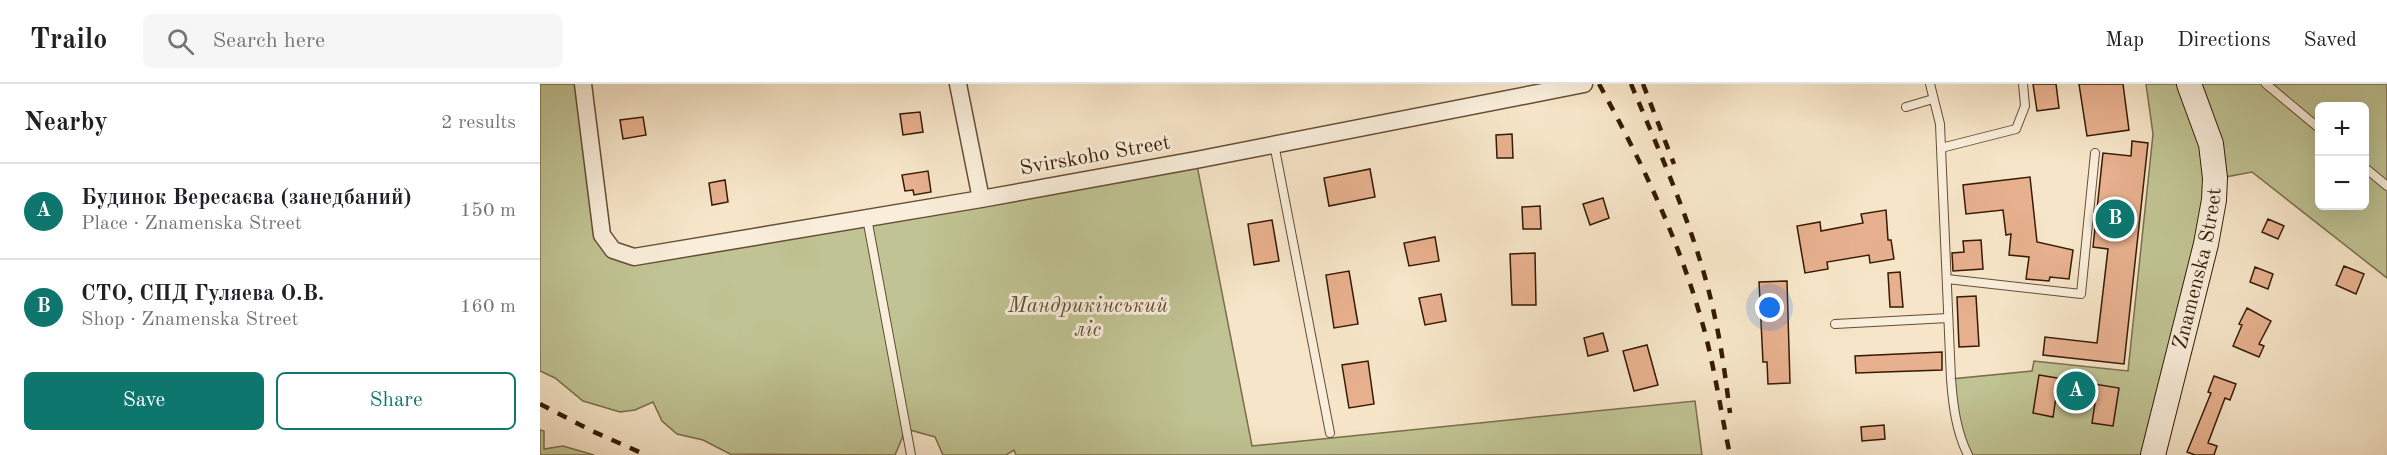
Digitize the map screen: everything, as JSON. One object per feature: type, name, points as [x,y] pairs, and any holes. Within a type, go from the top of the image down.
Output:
[{"type":"main road","name":"Znamenska Street","points":[[2154,455],[2206,244],[2207,228],[2214,200],[2215,178],[2211,144],[2189,84]]},
{"type":"street","name":"Svirskoho Street","points":[[583,84],[602,235],[613,250],[634,257],[981,199],[1584,84]]},
{"type":"street","points":[[958,84],[981,199]]},
{"type":"lane","points":[[1930,84],[1940,124],[1954,412],[1961,440],[1968,455]]},
{"type":"lane","points":[[1941,148],[2016,129],[2025,106],[2023,84]]},
{"type":"lane","points":[[2266,84],[2315,126]]},
{"type":"lane","points":[[1906,107],[1933,99]]},
{"type":"lane","points":[[1274,144],[1330,433]]},
{"type":"lane","points":[[1947,279],[2081,294],[2095,153]]},
{"type":"lane","points":[[2369,171],[2387,186]]},
{"type":"lane","points":[[867,218],[911,455]]},
{"type":"lane","points":[[1835,324],[1948,318]]},
{"type":"green space","name":"Мандрикінський ліс","points":[[540,84],[583,84],[602,235],[634,257],[1196,160],[1252,446],[1695,401],[1702,455],[1016,455],[1014,450],[1006,455],[943,455],[935,437],[906,429],[895,455],[730,454],[703,440],[677,434],[662,421],[653,402],[635,410],[620,412],[583,401],[555,378],[540,371]]},
{"type":"green space","points":[[2146,84],[2387,84],[2387,278],[2252,172],[2215,179],[2153,455],[1968,455],[1951,379],[2032,371],[2034,361],[2128,371],[2153,134]]},
{"type":"green space","points":[[540,430],[544,431],[544,449],[563,446],[594,455],[540,455]]},
{"type":"building","points":[[2033,84],[2056,84],[2059,108],[2037,111]]},
{"type":"building","points":[[2079,84],[2123,84],[2129,130],[2087,136]]},
{"type":"building","points":[[920,112],[923,132],[903,135],[900,114]]},
{"type":"building","points":[[643,117],[646,135],[623,139],[620,120]]},
{"type":"building","points":[[1512,134],[1513,158],[1497,158],[1496,135]]},
{"type":"building","points":[[2132,141],[2148,143],[2124,364],[2043,355],[2045,337],[2097,343],[2108,249],[2093,247],[2103,153],[2131,156]]},
{"type":"building","points":[[1370,169],[1375,197],[1329,206],[1324,178]]},
{"type":"building","points":[[928,171],[931,192],[914,195],[913,190],[905,191],[902,175]]},
{"type":"building","points":[[2030,177],[2037,242],[2073,250],[2069,279],[2050,277],[2049,281],[2026,279],[2029,257],[2009,255],[2011,234],[2006,235],[2003,210],[1966,214],[1963,185]]},
{"type":"building","points":[[725,180],[728,202],[712,205],[709,183]]},
{"type":"building","points":[[1603,198],[1609,218],[1590,225],[1583,204]]},
{"type":"building","points":[[1540,206],[1541,229],[1523,229],[1522,207]]},
{"type":"building","points":[[1886,210],[1888,240],[1891,240],[1894,259],[1870,263],[1869,255],[1827,262],[1828,269],[1805,273],[1797,226],[1820,222],[1821,231],[1863,223],[1861,214]]},
{"type":"building","points":[[2268,219],[2284,226],[2278,239],[2262,232]]},
{"type":"building","points":[[1272,220],[1279,261],[1254,265],[1248,224]]},
{"type":"building","points":[[1435,237],[1439,261],[1409,266],[1404,243]]},
{"type":"building","points":[[1981,240],[1983,269],[1953,271],[1952,253],[1964,252],[1963,241]]},
{"type":"building","points":[[1535,253],[1536,305],[1512,305],[1510,254]]},
{"type":"building","points":[[2344,266],[2364,274],[2356,294],[2336,285]]},
{"type":"building","points":[[2255,267],[2273,274],[2268,289],[2250,282]]},
{"type":"building","points":[[1349,271],[1358,324],[1334,328],[1326,275]]},
{"type":"building","points":[[1900,272],[1903,307],[1890,307],[1888,273]]},
{"type":"building","points":[[1787,281],[1790,383],[1768,384],[1767,362],[1763,362],[1759,282]]},
{"type":"building","points":[[1441,294],[1446,321],[1425,325],[1419,298]]},
{"type":"building","points":[[1976,296],[1979,346],[1959,347],[1957,297]]},
{"type":"building","points":[[2247,308],[2271,321],[2259,344],[2264,346],[2259,357],[2233,346],[2242,325],[2239,324]]},
{"type":"building","points":[[1603,333],[1608,351],[1588,356],[1584,338]]},
{"type":"building","points":[[1647,345],[1658,385],[1634,391],[1623,351]]},
{"type":"building","points":[[1942,352],[1942,370],[1856,373],[1855,356]]},
{"type":"building","points":[[1368,361],[1374,404],[1349,408],[1342,365]]},
{"type":"building","points":[[2039,375],[2119,388],[2113,426],[2092,423],[2095,403],[2056,397],[2053,417],[2033,413]]},
{"type":"building","points":[[2214,376],[2236,384],[2230,400],[2225,398],[2208,443],[2217,446],[2214,455],[2195,455],[2187,452],[2211,393],[2208,392]]},
{"type":"building","points":[[1884,425],[1885,439],[1862,441],[1861,427]]},
{"type":"railway","points":[[1599,84],[1645,173],[1684,265],[1708,344],[1730,455]]},
{"type":"railway","points":[[1631,84],[1679,199],[1708,288],[1724,366],[1730,413]]},
{"type":"railway","points":[[1643,84],[1674,164]]},
{"type":"railway","points":[[540,404],[646,455]]},
{"type":"place","name":"СТО, СПД Гуляева О.В.","points":[[2115,219]]},
{"type":"place","name":"Будинок Вересаєва (занедбаний)","points":[[2076,391]]}]
